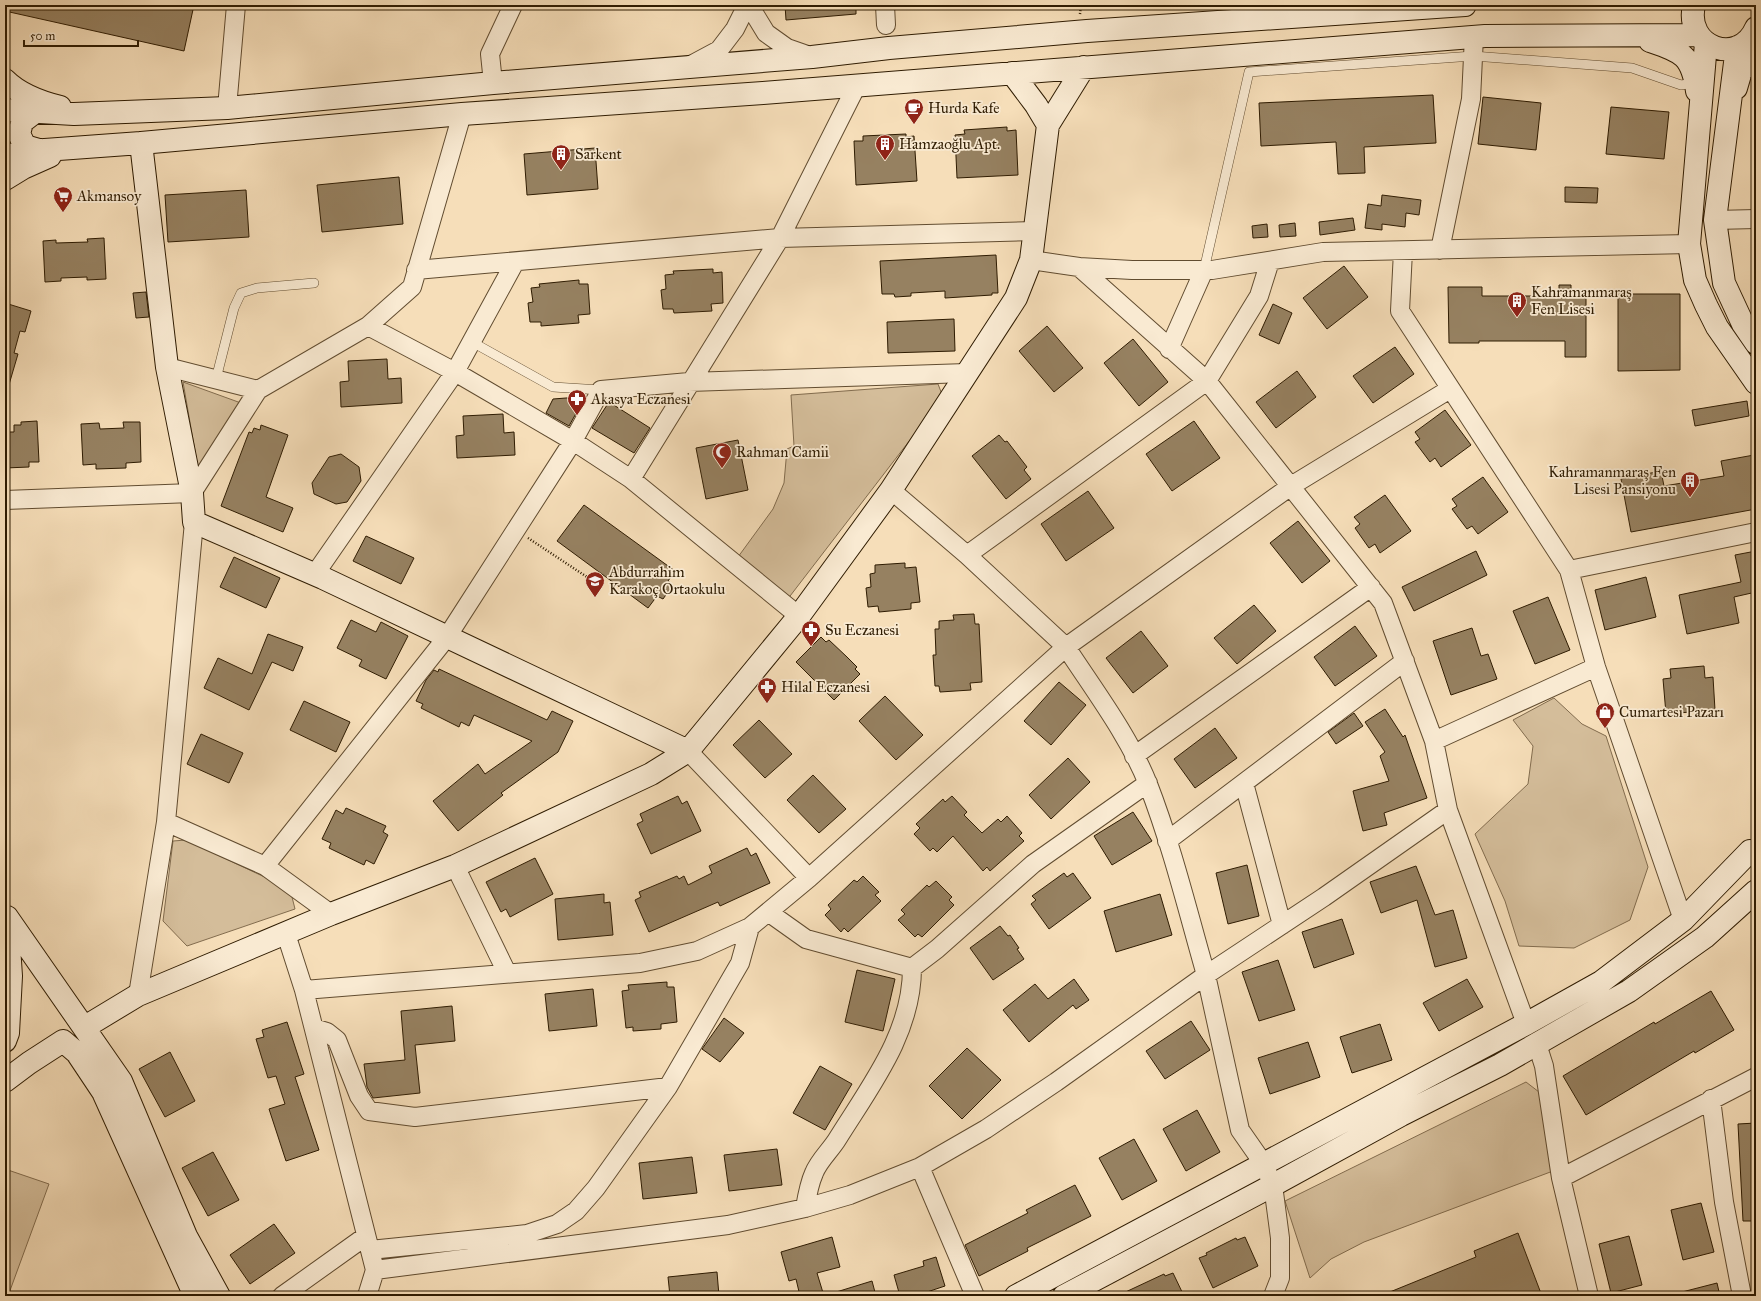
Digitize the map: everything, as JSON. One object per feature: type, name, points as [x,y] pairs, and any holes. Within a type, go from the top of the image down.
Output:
[{"type":"street","points":[[227,108],[236,5]]},
{"type":"street","points":[[492,83],[490,54],[513,5]]},
{"type":"street","points":[[685,68],[720,50],[735,29],[748,5],[766,33],[787,48],[812,57]]},
{"type":"street","points":[[885,5],[886,25]]},
{"type":"street","points":[[5,110],[92,113],[227,108],[492,83],[812,57],[889,48],[1087,31],[1464,5]]},
{"type":"street","points":[[1694,5],[1692,14],[1693,25],[1702,39],[1715,48],[1726,49],[1750,44],[1728,116],[1715,220],[1724,283],[1743,324],[1756,343]]},
{"type":"street","points":[[5,156],[39,150],[141,143],[462,114],[1084,67],[1474,46],[1632,35],[1702,39]]},
{"type":"street","points":[[1632,35],[1677,50],[1687,60],[1695,75],[1700,112]]},
{"type":"street","points":[[1702,39],[1700,112],[1689,244],[1695,280],[1706,306],[1717,327],[1756,383]]},
{"type":"street","points":[[1440,250],[1471,99],[1474,46]]},
{"type":"street","points":[[5,1081],[29,1063],[138,995],[331,914],[455,866],[651,774],[688,751],[799,616],[891,490],[1016,298],[1031,260],[1048,125],[1084,67]]},
{"type":"street","points":[[1012,73],[1036,105],[1048,125]]},
{"type":"street","points":[[5,80],[11,86],[43,103],[92,113]]},
{"type":"street","points":[[631,479],[780,238],[857,85]]},
{"type":"street","points":[[35,112],[22,122],[19,134],[25,146],[39,150]]},
{"type":"street","points":[[192,493],[258,390],[368,326],[412,287],[462,114]]},
{"type":"street","points":[[138,995],[166,822],[194,522],[192,493],[167,367],[141,143]]},
{"type":"street","points":[[5,179],[47,157],[70,149]]},
{"type":"street","points":[[1715,220],[1756,219]]},
{"type":"street","points":[[416,270],[780,238],[1035,231]]},
{"type":"street","points":[[1031,260],[1079,267],[1132,270],[1204,270],[1323,252],[1689,244]]},
{"type":"street","points":[[1403,251],[1400,311],[1569,570],[1596,666],[1683,920]]},
{"type":"street","points":[[967,555],[1207,381],[1259,296],[1270,261]]},
{"type":"street","points":[[315,574],[455,372],[515,262]]},
{"type":"street","points":[[1079,267],[1169,349],[1207,381],[1292,486],[1383,603],[1434,741],[1448,810],[1526,1024]]},
{"type":"street","points":[[1169,349],[1204,270]]},
{"type":"street","points":[[368,326],[455,372],[573,441],[631,479],[799,616]]},
{"type":"street","points":[[167,367],[258,390]]},
{"type":"street","points":[[265,866],[447,637],[573,441],[601,390],[690,382],[967,373]]},
{"type":"street","points":[[304,990],[640,962],[696,951],[750,927],[809,878],[1066,646],[1292,486],[1450,389]]},
{"type":"street","points":[[891,490],[967,555],[1066,646],[1134,756],[1148,783],[1167,841],[1206,975],[1240,1130],[1264,1163],[1273,1185],[1280,1238],[1280,1278],[1273,1296]]},
{"type":"street","points":[[5,500],[192,493]]},
{"type":"street","points":[[194,522],[315,574],[688,751],[809,878]]},
{"type":"street","points":[[1569,570],[1756,532]]},
{"type":"street","points":[[1134,756],[1371,587]]},
{"type":"street","points":[[1167,841],[1405,661]]},
{"type":"street","points":[[1434,741],[1596,666]]},
{"type":"street","points":[[912,968],[937,949],[1033,864],[1148,783]]},
{"type":"street","points":[[1244,783],[1282,925]]},
{"type":"street","points":[[375,1270],[728,1225],[805,1208],[850,1195],[920,1167],[986,1129],[1056,1082],[1206,975],[1282,925],[1448,810]]},
{"type":"street","points":[[166,822],[265,866],[331,914]]},
{"type":"street","points":[[1016,1296],[1526,1024],[1601,982],[1683,920],[1754,853]]},
{"type":"street","points":[[455,866],[507,973]]},
{"type":"street","points":[[1064,1296],[1273,1185],[1401,1114],[1500,1065],[1629,991],[1705,937],[1756,891]]},
{"type":"street","points":[[768,912],[806,939],[912,968]]},
{"type":"street","points":[[6,913],[121,1081],[186,1236],[219,1296]]},
{"type":"street","points":[[5,1041],[8,1033],[11,976],[6,913]]},
{"type":"street","points":[[282,1296],[368,1243],[527,1234],[557,1224],[576,1211],[596,1188],[668,1087],[740,963],[750,927]]},
{"type":"street","points":[[286,934],[304,990],[375,1270],[367,1296]]},
{"type":"street","points":[[805,1208],[814,1172],[873,1083],[897,1041],[907,1012],[912,987],[912,968]]},
{"type":"street","points":[[314,1028],[328,1032],[337,1040],[358,1096],[369,1111],[415,1117],[668,1087]]},
{"type":"street","points":[[64,1041],[77,1053],[103,1092],[195,1296]]},
{"type":"street","points":[[1537,1044],[1544,1066],[1562,1178],[1589,1296]]},
{"type":"street","points":[[1562,1178],[1711,1099],[1756,1077]]},
{"type":"street","points":[[1711,1099],[1724,1202],[1742,1296]]},
{"type":"street","points":[[920,1167],[975,1296]]},
{"type":"lane","points":[[1204,270],[1249,72],[1474,46],[1632,68],[1681,85],[1696,83]]},
{"type":"lane","points":[[216,379],[234,308],[240,293],[256,288],[314,283]]},
{"type":"lane","points":[[472,342],[553,387],[601,390]]},
{"type":"path","points":[[516,530],[593,582]]},
{"type":"shaded area","points":[[183,382],[241,403],[199,474]]},
{"type":"shaded area","points":[[938,384],[943,397],[787,600],[738,557],[773,509],[784,483],[787,449],[794,446],[791,395]]},
{"type":"shaded area","points":[[1554,698],[1582,724],[1606,736],[1648,867],[1630,920],[1574,948],[1519,946],[1505,901],[1475,834],[1528,784],[1533,746],[1513,720]]},
{"type":"shaded area","points":[[186,840],[290,889],[295,909],[187,946],[163,921],[173,841]]},
{"type":"shaded area","points":[[1526,1082],[1539,1092],[1553,1171],[1364,1242],[1331,1259],[1310,1278],[1285,1201]]},
{"type":"shaded area","points":[[5,1169],[49,1184],[8,1296],[5,1296]]},
{"type":"building","points":[[5,5],[194,5],[184,51],[5,11]]},
{"type":"building","points":[[785,5],[856,5],[856,14],[786,20]]},
{"type":"building","points":[[1433,95],[1436,143],[1364,147],[1365,173],[1338,174],[1336,142],[1261,146],[1259,103]]},
{"type":"building","points":[[1483,97],[1541,103],[1536,150],[1478,144]]},
{"type":"building","points":[[1611,107],[1669,112],[1664,159],[1606,154]]},
{"type":"building","name":"Hamzaoğlu Apt.","points":[[1007,127],[1007,131],[1016,130],[1018,175],[957,178],[955,135],[965,134],[964,130]]},
{"type":"building","name":"Hamzaoğlu Apt.","points":[[906,134],[906,137],[914,136],[917,181],[856,185],[854,141],[863,141],[863,136]]},
{"type":"building","name":"Sarkent","points":[[595,148],[598,189],[527,195],[524,154]]},
{"type":"building","points":[[399,177],[403,224],[322,232],[317,185]]},
{"type":"building","points":[[1565,187],[1598,188],[1597,203],[1565,202]]},
{"type":"building","points":[[246,190],[249,237],[168,242],[165,195]]},
{"type":"building","points":[[1382,195],[1421,200],[1419,215],[1406,213],[1405,227],[1382,224],[1382,230],[1365,228],[1368,204],[1381,206]]},
{"type":"building","points":[[1353,218],[1355,230],[1320,235],[1319,222]]},
{"type":"building","points":[[1295,223],[1296,236],[1280,237],[1279,225]]},
{"type":"building","points":[[1267,224],[1268,237],[1253,238],[1252,226]]},
{"type":"building","points":[[104,238],[106,279],[87,280],[87,277],[61,278],[61,281],[45,282],[43,241],[56,240],[56,243],[88,242],[87,239]]},
{"type":"building","points":[[996,255],[998,293],[992,293],[992,295],[945,298],[945,291],[911,293],[911,296],[895,297],[894,294],[882,294],[880,261]]},
{"type":"building","points":[[1344,266],[1368,297],[1327,329],[1303,298]]},
{"type":"building","points":[[713,269],[713,273],[722,272],[723,303],[711,304],[712,311],[674,313],[673,309],[663,309],[661,290],[666,289],[665,275],[674,274],[673,271]]},
{"type":"building","points":[[579,280],[579,284],[588,284],[590,314],[578,315],[579,323],[541,326],[541,322],[530,322],[528,303],[533,302],[531,288],[540,287],[539,284]]},
{"type":"building","name":"Kahramanmaraş Fen Lisesi","points":[[1559,285],[1571,285],[1571,291],[1586,291],[1586,357],[1565,357],[1565,341],[1479,341],[1479,343],[1449,343],[1448,287],[1482,287],[1482,296],[1559,296]]},
{"type":"building","points":[[146,292],[149,317],[136,318],[133,293]]},
{"type":"building","points":[[1618,294],[1680,294],[1680,370],[1618,371]]},
{"type":"building","points":[[5,303],[31,311],[25,332],[20,331],[14,353],[18,354],[8,388],[5,387]]},
{"type":"building","points":[[1273,304],[1292,313],[1279,344],[1259,335]]},
{"type":"building","points":[[954,319],[955,351],[888,353],[887,322]]},
{"type":"building","points":[[1047,326],[1083,368],[1054,392],[1019,351]]},
{"type":"building","points":[[1133,339],[1168,382],[1139,406],[1104,363]]},
{"type":"building","points":[[1395,347],[1414,374],[1373,403],[1353,376]]},
{"type":"building","points":[[387,359],[388,379],[401,378],[402,403],[341,407],[340,382],[349,381],[348,361]]},
{"type":"building","points":[[1297,371],[1316,397],[1276,428],[1256,402]]},
{"type":"building","points":[[579,397],[584,399],[569,426],[546,413],[553,399]]},
{"type":"building","points":[[1747,401],[1749,416],[1695,426],[1692,410]]},
{"type":"building","points":[[609,402],[650,428],[634,453],[592,428]]},
{"type":"building","points":[[1445,410],[1471,445],[1441,467],[1435,458],[1430,462],[1415,442],[1420,439],[1415,432]]},
{"type":"building","points":[[503,414],[504,433],[514,432],[515,455],[457,458],[456,436],[464,435],[463,416]]},
{"type":"building","points":[[37,421],[39,462],[29,462],[29,467],[5,468],[5,432],[14,432],[14,425],[21,425],[21,422]]},
{"type":"building","points":[[1194,421],[1220,458],[1172,491],[1146,454]]},
{"type":"building","points":[[123,422],[140,422],[141,462],[126,463],[126,468],[96,469],[96,464],[83,465],[81,424],[99,423],[100,429],[124,428]]},
{"type":"building","points":[[261,425],[288,435],[266,497],[293,508],[283,532],[221,506],[249,432],[252,433],[254,428],[260,430]]},
{"type":"building","points":[[999,435],[1005,442],[1007,441],[1027,467],[1024,470],[1031,479],[1006,499],[972,456]]},
{"type":"building","name":"Rahman Camii","points":[[738,440],[748,490],[706,499],[696,448]]},
{"type":"building","points":[[341,454],[359,467],[361,481],[347,502],[336,504],[314,494],[312,483],[329,457]]},
{"type":"building","name":"Kahramanmaraş Fen Lisesi Pansiyonu","points":[[1754,455],[1756,466],[1756,509],[1631,532],[1621,479],[1661,471],[1664,486],[1724,476],[1721,461]]},
{"type":"building","points":[[1483,477],[1508,512],[1478,534],[1472,526],[1467,529],[1452,509],[1457,506],[1452,499]]},
{"type":"building","points":[[1088,491],[1114,528],[1066,561],[1041,524]]},
{"type":"building","points":[[1385,495],[1411,531],[1380,553],[1375,544],[1369,548],[1355,528],[1360,524],[1354,517]]},
{"type":"building","points":[[584,505],[675,571],[668,581],[673,585],[663,599],[657,596],[648,608],[557,541]]},
{"type":"building","points":[[1298,521],[1330,561],[1302,583],[1270,543]]},
{"type":"building","points":[[366,536],[414,558],[401,584],[353,561]]},
{"type":"building","points":[[1476,551],[1487,575],[1414,611],[1402,587]]},
{"type":"building","points":[[1756,551],[1756,592],[1734,597],[1739,623],[1687,634],[1679,595],[1741,582],[1735,555]]},
{"type":"building","points":[[234,557],[280,578],[266,608],[220,587]]},
{"type":"building","points":[[905,563],[905,568],[916,567],[920,602],[911,603],[911,609],[879,612],[878,606],[868,607],[866,588],[871,587],[870,574],[875,573],[875,565]]},
{"type":"building","points":[[1646,577],[1656,617],[1605,630],[1595,590]]},
{"type":"building","points":[[1548,597],[1570,650],[1535,664],[1513,611]]},
{"type":"building","points":[[1254,605],[1276,631],[1237,664],[1214,638]]},
{"type":"building","points":[[974,614],[975,624],[979,624],[982,682],[970,683],[971,690],[940,692],[939,686],[935,686],[933,655],[936,655],[935,629],[939,629],[939,621],[954,620],[953,615]]},
{"type":"building","points":[[351,620],[376,632],[381,622],[408,636],[386,679],[359,666],[362,660],[337,648]]},
{"type":"building","points":[[1355,626],[1377,656],[1335,686],[1314,657]]},
{"type":"building","points":[[1472,628],[1481,656],[1488,654],[1497,679],[1451,695],[1433,641]]},
{"type":"building","points":[[1141,631],[1168,666],[1133,693],[1106,658]]},
{"type":"building","points":[[268,634],[303,647],[293,671],[272,662],[249,710],[204,688],[218,658],[252,674]]},
{"type":"building","points":[[821,637],[826,642],[829,640],[847,657],[857,667],[855,669],[860,674],[834,700],[796,662]]},
{"type":"building","points":[[1704,666],[1705,678],[1713,677],[1715,710],[1666,714],[1663,679],[1671,678],[1670,669]]},
{"type":"building","points":[[439,669],[547,720],[552,711],[573,721],[558,752],[501,793],[503,795],[458,831],[433,801],[478,764],[485,774],[532,741],[474,715],[469,726],[461,722],[459,727],[421,708],[423,704],[416,701],[426,680],[434,670],[438,672]]},
{"type":"building","points":[[1059,682],[1086,705],[1051,745],[1024,721]]},
{"type":"building","points":[[885,696],[923,735],[896,760],[859,721]]},
{"type":"building","points":[[304,701],[350,722],[336,752],[290,730]]},
{"type":"building","points":[[1385,709],[1403,737],[1405,735],[1427,798],[1384,813],[1387,825],[1363,831],[1353,791],[1389,781],[1380,756],[1385,752],[1365,722]]},
{"type":"building","points":[[1354,713],[1363,726],[1336,744],[1328,732]]},
{"type":"building","points":[[759,720],[792,754],[765,778],[733,745]]},
{"type":"building","points":[[1215,728],[1237,758],[1195,788],[1174,759]]},
{"type":"building","points":[[201,734],[243,753],[229,783],[187,764]]},
{"type":"building","points":[[1068,758],[1090,782],[1051,819],[1029,795]]},
{"type":"building","points":[[813,775],[846,809],[819,833],[787,800]]},
{"type":"building","points":[[678,796],[682,804],[687,801],[701,831],[651,854],[637,824],[643,821],[640,814]]},
{"type":"building","points":[[952,796],[967,812],[964,815],[982,833],[998,819],[1001,822],[1007,816],[1022,833],[1019,836],[1024,841],[990,871],[987,867],[983,871],[953,836],[937,852],[933,848],[930,851],[914,834],[920,828],[916,824],[943,799],[945,802]]},
{"type":"building","points":[[346,808],[386,826],[383,832],[388,835],[374,864],[366,860],[364,865],[329,848],[331,843],[322,839],[336,810],[343,814]]},
{"type":"building","points":[[1133,812],[1152,841],[1112,865],[1094,836]]},
{"type":"building","points":[[747,848],[751,856],[756,853],[770,883],[720,906],[718,902],[649,932],[635,900],[641,897],[639,892],[677,876],[679,879],[684,876],[688,885],[712,873],[709,866]]},
{"type":"building","points":[[535,858],[553,894],[510,917],[506,909],[501,912],[486,882]]},
{"type":"building","points":[[1247,865],[1259,916],[1228,924],[1216,873]]},
{"type":"building","points":[[1416,866],[1435,915],[1453,910],[1467,958],[1435,967],[1417,900],[1381,913],[1370,882]]},
{"type":"building","points":[[1064,873],[1067,877],[1073,873],[1091,898],[1049,929],[1031,904],[1036,900],[1032,896]]},
{"type":"building","points":[[863,876],[879,892],[875,895],[881,901],[848,932],[844,928],[841,932],[825,915],[831,909],[828,905],[854,880],[857,882]]},
{"type":"building","points":[[936,881],[952,897],[949,900],[954,905],[922,937],[918,934],[915,937],[898,920],[905,914],[901,910],[927,885],[929,887]]},
{"type":"building","points":[[604,894],[604,903],[610,902],[613,935],[558,940],[555,899]]},
{"type":"building","points":[[1160,894],[1172,935],[1116,952],[1104,911]]},
{"type":"building","points":[[1342,919],[1354,954],[1314,968],[1302,932]]},
{"type":"building","points":[[1000,926],[1008,936],[1010,935],[1019,948],[1017,949],[1024,959],[993,980],[970,948]]},
{"type":"building","points":[[1278,960],[1295,1010],[1259,1021],[1242,972]]},
{"type":"building","points":[[857,970],[895,979],[883,1031],[845,1022]]},
{"type":"building","points":[[1074,979],[1089,1000],[1076,1009],[1073,1005],[1029,1042],[1003,1010],[1035,984],[1048,999]]},
{"type":"building","points":[[1467,979],[1483,1007],[1439,1031],[1423,1003]]},
{"type":"building","points":[[667,982],[667,987],[674,987],[677,1022],[661,1024],[661,1029],[633,1031],[633,1027],[626,1028],[622,991],[629,990],[628,985]]},
{"type":"building","points":[[593,989],[597,1026],[549,1031],[545,994]]},
{"type":"building","points":[[1711,991],[1734,1030],[1695,1053],[1694,1051],[1586,1115],[1563,1076],[1654,1022],[1655,1024]]},
{"type":"building","points":[[452,1006],[455,1041],[415,1045],[420,1093],[373,1098],[367,1087],[364,1064],[405,1060],[401,1011]]},
{"type":"building","points":[[724,1018],[744,1033],[720,1062],[702,1049]]},
{"type":"building","points":[[1191,1021],[1210,1050],[1165,1079],[1146,1051]]},
{"type":"building","points":[[287,1022],[304,1074],[295,1077],[319,1150],[286,1161],[269,1109],[285,1104],[276,1076],[268,1078],[256,1039],[264,1037],[262,1030]]},
{"type":"building","points":[[1380,1024],[1392,1060],[1352,1073],[1340,1037]]},
{"type":"building","points":[[1308,1042],[1320,1077],[1270,1094],[1258,1058]]},
{"type":"building","points":[[967,1048],[1001,1080],[962,1119],[929,1086]]},
{"type":"building","points":[[170,1052],[195,1101],[165,1117],[139,1069]]},
{"type":"building","points":[[820,1066],[852,1084],[825,1130],[793,1113]]},
{"type":"building","points":[[1197,1110],[1220,1152],[1186,1171],[1163,1129]]},
{"type":"building","points":[[1756,1123],[1756,1221],[1743,1221],[1738,1124]]},
{"type":"building","points":[[1134,1139],[1157,1181],[1122,1200],[1099,1158]]},
{"type":"building","points":[[777,1149],[782,1185],[729,1191],[724,1155]]},
{"type":"building","points":[[213,1152],[239,1200],[208,1216],[182,1168]]},
{"type":"building","points":[[692,1157],[697,1193],[643,1199],[639,1163]]},
{"type":"building","points":[[1075,1185],[1091,1216],[1027,1248],[1028,1251],[979,1276],[965,1245],[1028,1213],[1026,1210]]},
{"type":"building","points":[[1701,1203],[1714,1252],[1683,1260],[1671,1210]]},
{"type":"building","points":[[274,1224],[295,1253],[250,1284],[230,1255]]},
{"type":"building","points":[[1518,1233],[1542,1296],[1380,1296],[1476,1257],[1474,1251]]},
{"type":"building","points":[[1629,1236],[1642,1285],[1611,1293],[1599,1244]]},
{"type":"building","points":[[832,1237],[840,1267],[817,1273],[824,1296],[800,1296],[796,1279],[789,1281],[781,1252]]},
{"type":"building","points":[[1245,1237],[1258,1266],[1213,1288],[1199,1258],[1236,1238],[1237,1240]]},
{"type":"building","points":[[936,1257],[945,1286],[915,1296],[900,1296],[894,1275],[924,1266],[923,1261]]},
{"type":"building","points":[[717,1272],[719,1296],[670,1296],[668,1277]]},
{"type":"building","points":[[1173,1273],[1184,1296],[1117,1296],[1164,1274],[1165,1276]]},
{"type":"building","points":[[872,1281],[876,1296],[834,1296],[833,1293]]},
{"type":"building","points":[[1717,1283],[1720,1296],[1683,1296],[1682,1292]]},
{"type":"place","name":"Hurda Kafe","points":[[914,125]]},
{"type":"place","name":"Hamzaoğlu Apt.","points":[[885,161]]},
{"type":"place","name":"Sarkent","points":[[561,171]]},
{"type":"place","name":"Akmansoy","points":[[63,213]]},
{"type":"place","name":"Kahramanmaraş Fen Lisesi","points":[[1517,318]]},
{"type":"place","name":"Akasya Eczanesi","points":[[577,416]]},
{"type":"place","name":"Rahman Camii","points":[[722,469]]},
{"type":"place","name":"Kahramanmaraş Fen Lisesi Pansiyonu","points":[[1690,498]]},
{"type":"place","name":"Abdurrahim Karakoç Ortaokulu","points":[[595,598]]},
{"type":"place","name":"Su Eczanesi","points":[[811,647]]},
{"type":"place","name":"Hilal Eczanesi","points":[[767,704]]},
{"type":"place","name":"Cumartesi Pazarı","points":[[1605,729]]}]
